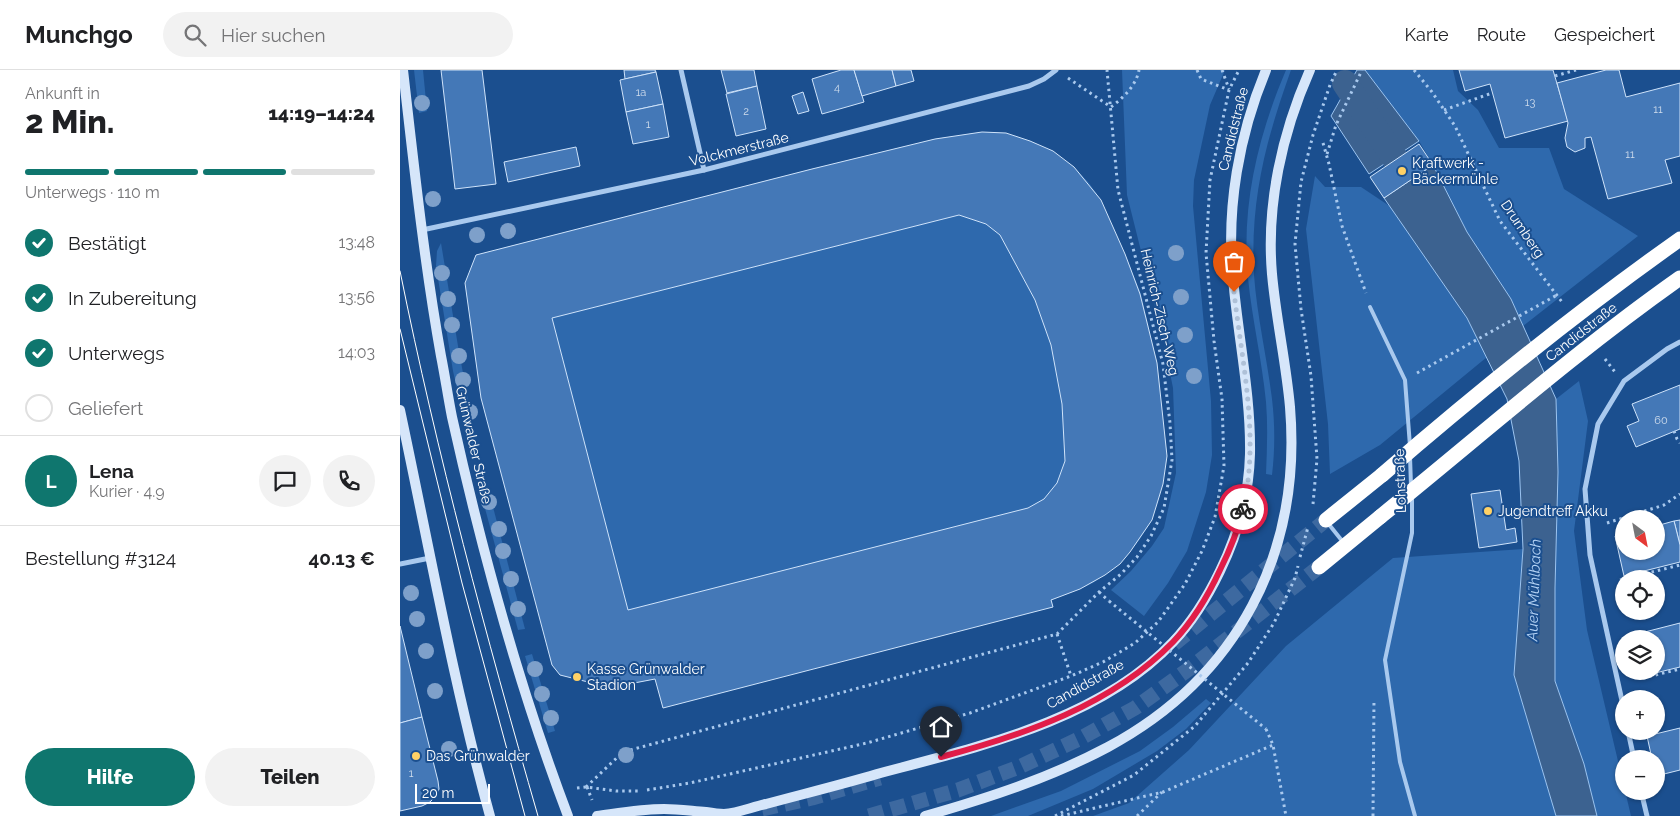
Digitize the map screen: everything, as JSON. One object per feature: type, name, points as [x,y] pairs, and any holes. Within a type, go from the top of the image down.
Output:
[{"type":"highway","name":"Candidstraße","points":[[1326,520],[1541,342],[1680,239]]},
{"type":"highway","name":"Candidstraße","points":[[1319,567],[1557,370],[1680,278]]},
{"type":"main road","name":"Grünwalder Straße","points":[[403,70],[432,305],[452,416],[488,561],[525,696],[568,816]]},
{"type":"main road","name":"Candidstraße","points":[[597,816],[662,809],[722,815],[976,748],[1051,722],[1116,688],[1149,664],[1173,642],[1192,619],[1210,592],[1228,553],[1246,496],[1250,455],[1248,418],[1232,275],[1231,243],[1239,158],[1253,107],[1266,70]]},
{"type":"main road","points":[[925,816],[988,798],[1084,759],[1132,733],[1160,714],[1187,691],[1233,639],[1266,580],[1277,547],[1287,502],[1292,444],[1286,371],[1272,281],[1271,235],[1273,201],[1290,120],[1310,70]]},
{"type":"main road","points":[[400,410],[466,721],[490,816]]},
{"type":"street","points":[[681,70],[704,170]]},
{"type":"street","name":"Volckmerstraße","points":[[422,230],[704,170],[1029,86],[1044,79],[1056,70]]},
{"type":"street","points":[[1620,690],[1590,555],[1585,488],[1598,424],[1624,381],[1667,349],[1680,342]]},
{"type":"street","points":[[400,564],[430,558]]},
{"type":"street","points":[[1643,800],[1647,816]]},
{"type":"lane","name":"Lohstraße","points":[[1370,307],[1405,380],[1409,424],[1413,529],[1385,660],[1400,762],[1415,816]]},
{"type":"lane","points":[[1326,520],[1346,545]]},
{"type":"path","points":[[1056,70],[1110,107],[1125,97],[1139,75],[1140,70]]},
{"type":"path","name":"Heinrich-Zisch-Weg","points":[[1057,634],[1099,592],[1121,574],[1137,557],[1151,536],[1164,508],[1172,460],[1164,364],[1118,190],[1107,70]]},
{"type":"path","points":[[1197,70],[1201,79],[1229,90]]},
{"type":"path","points":[[1222,70],[1229,90]]},
{"type":"path","points":[[586,787],[616,791],[644,791],[801,759],[867,743],[961,716],[1071,676],[1103,662],[1135,643],[1158,622],[1185,584],[1202,551],[1215,518],[1224,466],[1222,399],[1214,341],[1206,253],[1210,180],[1229,90],[1239,70]]},
{"type":"path","points":[[1326,155],[1336,125],[1362,70]]},
{"type":"path","name":"Drumberg","points":[[1405,380],[1556,295],[1500,221],[1455,126],[1414,70]]},
{"type":"path","points":[[1555,76],[1576,70]]},
{"type":"path","points":[[1444,110],[1492,93]]},
{"type":"path","points":[[1323,143],[1342,226],[1370,307]]},
{"type":"path","points":[[1674,431],[1680,443]]},
{"type":"path","points":[[1607,523],[1664,505],[1680,494]]},
{"type":"path","points":[[1660,570],[1680,565]]},
{"type":"path","points":[[1099,592],[1266,729],[1273,745],[1286,816]]},
{"type":"path","points":[[586,787],[623,752],[1057,634],[1071,676]]},
{"type":"path","points":[[1665,673],[1680,669]]},
{"type":"path","points":[[1373,816],[1374,691]]},
{"type":"path","points":[[1061,816],[1163,792],[1273,745]]},
{"type":"path","points":[[586,787],[595,805]]},
{"type":"path","points":[[1137,816],[1163,792]]},
{"type":"shaded area","points":[[414,70],[423,70],[427,111],[419,113]]},
{"type":"shaded area","points":[[1122,70],[1225,70],[1210,105],[1194,180],[1193,206],[1211,401],[1212,455],[1206,492],[1187,551],[1168,583],[1144,616],[1111,590],[1131,571],[1164,528],[1176,473],[1173,388],[1164,343],[1127,195]]},
{"type":"shaded area","points":[[1286,70],[1291,70],[1267,146],[1257,195],[1253,247],[1255,290],[1273,408],[1274,447],[1272,475],[1266,474],[1266,402],[1252,309],[1246,251],[1247,224],[1254,172],[1267,120]]},
{"type":"shaded area","points":[[1365,70],[1453,70],[1458,91],[1478,110],[1499,148],[1549,148],[1564,189],[1638,236],[1523,326],[1511,299],[1467,232],[1419,141]]},
{"type":"shaded area","points":[[982,132],[1006,133],[1030,141],[1074,167],[1101,200],[1141,294],[1157,363],[1167,456],[1163,484],[1152,520],[1140,539],[1120,564],[1093,583],[1052,600],[1053,607],[663,708],[655,679],[629,684],[600,685],[560,675],[552,665],[481,398],[465,283],[476,255],[935,139]]},
{"type":"shaded area","points":[[1315,176],[1325,187],[1361,187],[1391,207],[1467,318],[1487,357],[1380,445],[1330,474],[1328,424],[1306,229]]},
{"type":"shaded area","points":[[441,243],[477,449],[471,450],[453,371],[436,266],[437,251]]},
{"type":"shaded area","points":[[1579,381],[1588,421],[1574,531],[1587,630],[1615,750],[1615,800],[1627,800],[1631,816],[1597,816],[1584,764],[1555,681],[1558,472],[1556,399]]},
{"type":"shaded area","points":[[488,488],[525,629],[518,630],[480,490]]},
{"type":"shaded area","points":[[1523,549],[1514,675],[1556,816],[1093,816],[1129,803],[1189,750],[1286,646],[1393,558]]},
{"type":"shaded area","points":[[532,654],[555,731],[548,733],[525,656]]},
{"type":"shaded area","points":[[1206,699],[1211,703],[1186,729],[1157,751],[1093,789],[1028,816],[991,816],[1061,791],[1140,751],[1173,727]]},
{"type":"water","points":[[1357,70],[1365,70],[1419,141],[1369,174],[1331,116]]},
{"type":"water","points":[[1433,165],[1467,232],[1511,299],[1556,399],[1558,472],[1555,681],[1584,764],[1597,816],[1556,816],[1514,675],[1523,549],[1519,461],[1507,399],[1467,318],[1384,198]]},
{"type":"building","points":[[441,70],[482,70],[496,184],[455,189]]},
{"type":"building","points":[[624,70],[655,70],[656,72],[625,79]]},
{"type":"building","points":[[721,70],[754,70],[757,86],[727,93]]},
{"type":"building","points":[[841,70],[854,70],[864,102],[822,114],[812,79]]},
{"type":"building","points":[[854,70],[892,70],[896,86],[862,96]]},
{"type":"building","points":[[892,70],[911,70],[914,81],[896,86]]},
{"type":"building","points":[[1459,70],[1553,70],[1568,121],[1505,138],[1490,84],[1465,91]]},
{"type":"building","points":[[1606,70],[1619,70],[1626,97],[1680,83],[1680,156],[1665,160],[1672,183],[1608,199],[1591,137],[1585,138],[1585,148],[1575,152],[1567,147],[1565,138],[1568,123],[1557,83]]},
{"type":"building","points":[[656,72],[663,104],[626,112],[620,80]]},
{"type":"building","points":[[757,86],[766,129],[736,136],[726,94]]},
{"type":"building","points":[[803,92],[809,111],[798,114],[792,96]]},
{"type":"building","points":[[663,104],[669,137],[633,144],[626,112]]},
{"type":"building","points":[[982,132],[1006,133],[1030,141],[1053,151],[1074,167],[1101,200],[1140,294],[1157,363],[1167,456],[1163,484],[1152,520],[1130,552],[1120,564],[1105,575],[1080,589],[1051,600],[1053,607],[663,708],[655,679],[629,684],[600,685],[560,675],[552,665],[481,398],[465,283],[476,255],[935,139]],"holes":[[[959,215],[986,224],[1000,235],[1035,300],[1051,345],[1062,404],[1065,461],[1057,483],[1044,499],[1028,508],[628,610],[552,318]]]},
{"type":"building","name":"Kraftwerk - Bäckermühle","points":[[1419,144],[1433,165],[1384,198],[1370,177]]},
{"type":"building","points":[[576,147],[580,166],[508,182],[504,162]]},
{"type":"building","points":[[1680,385],[1680,429],[1636,447],[1627,426],[1639,421],[1632,404]]},
{"type":"building","name":"Jugendtreff Akku","points":[[1500,490],[1506,530],[1515,528],[1517,542],[1479,548],[1471,494]]},
{"type":"building","points":[[1680,520],[1680,545],[1674,521]]},
{"type":"building","points":[[1674,521],[1680,545],[1680,562],[1648,570],[1623,570],[1620,560],[1665,560],[1665,524]]},
{"type":"building","points":[[1680,623],[1680,667],[1665,671],[1665,630],[1653,630]]},
{"type":"building","points":[[400,626],[422,717],[400,723]]},
{"type":"building","name":"Das Grünwalder","points":[[422,717],[439,789],[436,796],[430,802],[422,806],[400,811],[400,723]]},
{"type":"building","points":[[1680,728],[1680,770],[1665,774],[1665,750],[1650,750],[1648,740],[1665,740],[1665,732]]},
{"type":"waterway","name":"Auer Mühlbach","points":[[1345,83],[1396,160]]},
{"type":"tunnel","points":[[1174,644],[1326,520]]},
{"type":"tunnel","points":[[869,816],[958,790],[1019,767],[1081,738],[1135,708],[1189,669],[1319,567]]},
{"type":"tunnel","points":[[762,809],[812,798],[880,778]]},
{"type":"tram line","points":[[400,271],[414,340],[463,545],[538,816]]},
{"type":"tram line","points":[[400,329],[462,583],[525,816]]},
{"type":"way so far","points":[[1234,292],[1248,418],[1250,455],[1243,509]]},
{"type":"place","name":"Kraftwerk - Bäckermühle","points":[[1402,171]]},
{"type":"place","name":"Jugendtreff Akku","points":[[1488,511]]},
{"type":"place","name":"Kasse Grünwalder Stadion","points":[[577,677]]},
{"type":"place","name":"Das Grünwalder","points":[[416,756]]},
{"type":"route","points":[[941,757],[976,748],[1051,722],[1116,688],[1149,664],[1173,642],[1192,619],[1210,592],[1228,553],[1243,509]]}]
